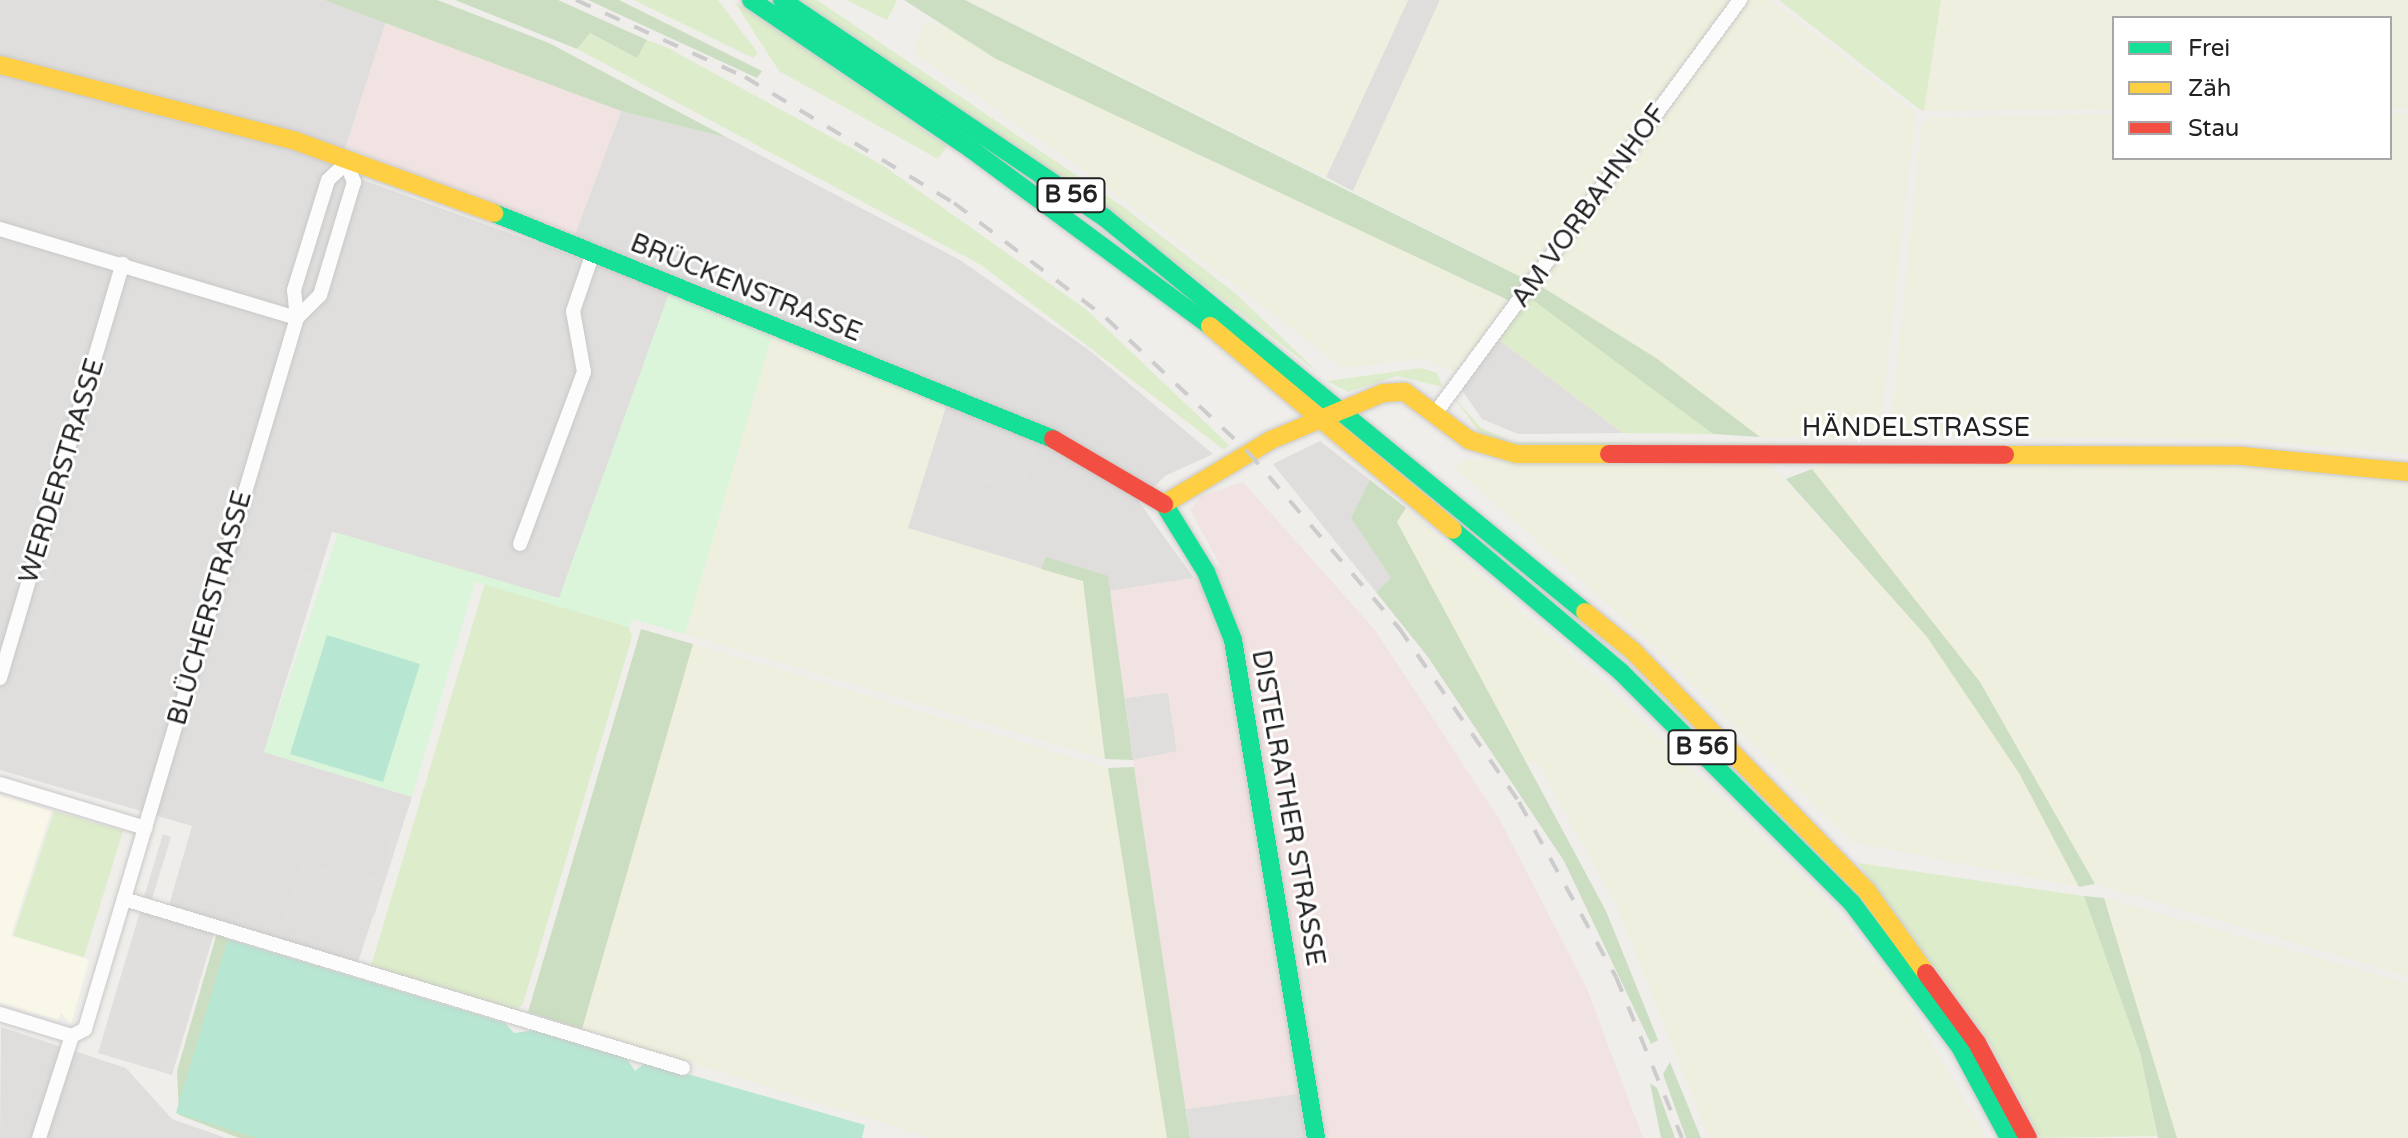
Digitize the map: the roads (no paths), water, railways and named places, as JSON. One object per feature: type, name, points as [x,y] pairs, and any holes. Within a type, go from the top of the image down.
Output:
[{"type":"main road","name":"B 56","points":[[751,0],[1090,234],[1325,417],[1621,672],[1791,836],[1916,985],[2009,1138]]},
{"type":"main road","name":"B 56","points":[[782,0],[1104,217],[1345,408],[1605,626],[1806,824],[1931,973],[2028,1138]]},
{"type":"main road","name":"BRÜCKENSTRASSE","points":[[0,65],[296,141],[346,163],[436,189],[1055,440],[1164,504]]},
{"type":"main road","points":[[1164,504],[1219,466],[1345,408],[1405,392],[1437,411]]},
{"type":"main road","name":"HÄNDELSTRASSE","points":[[1437,411],[1469,440],[1517,454],[2242,456],[2408,472]]},
{"type":"main road","name":"DISTELRATHER STRASSE","points":[[1164,504],[1206,572],[1233,640],[1316,1138]]},
{"type":"street","name":"AM VORBAHNHOF","points":[[1437,411],[1740,0]]},
{"type":"street","name":"BLÜCHERSTRASSE","points":[[39,1138],[146,828],[297,318],[294,290],[328,180],[346,163],[354,182],[320,295],[297,318]]},
{"type":"street","points":[[0,229],[297,318]]},
{"type":"street","points":[[520,544],[584,372],[573,311],[593,253]]},
{"type":"street","name":"WERDERSTRASSE","points":[[0,678],[123,264]]},
{"type":"street","points":[[0,784],[146,828]]},
{"type":"street","points":[[124,899],[683,1068]]},
{"type":"street","points":[[0,1014],[76,1036]]},
{"type":"railway","points":[[576,0],[745,77],[954,203],[1106,318],[1248,452],[1399,628],[1519,802],[1616,977],[1682,1138]]}]
